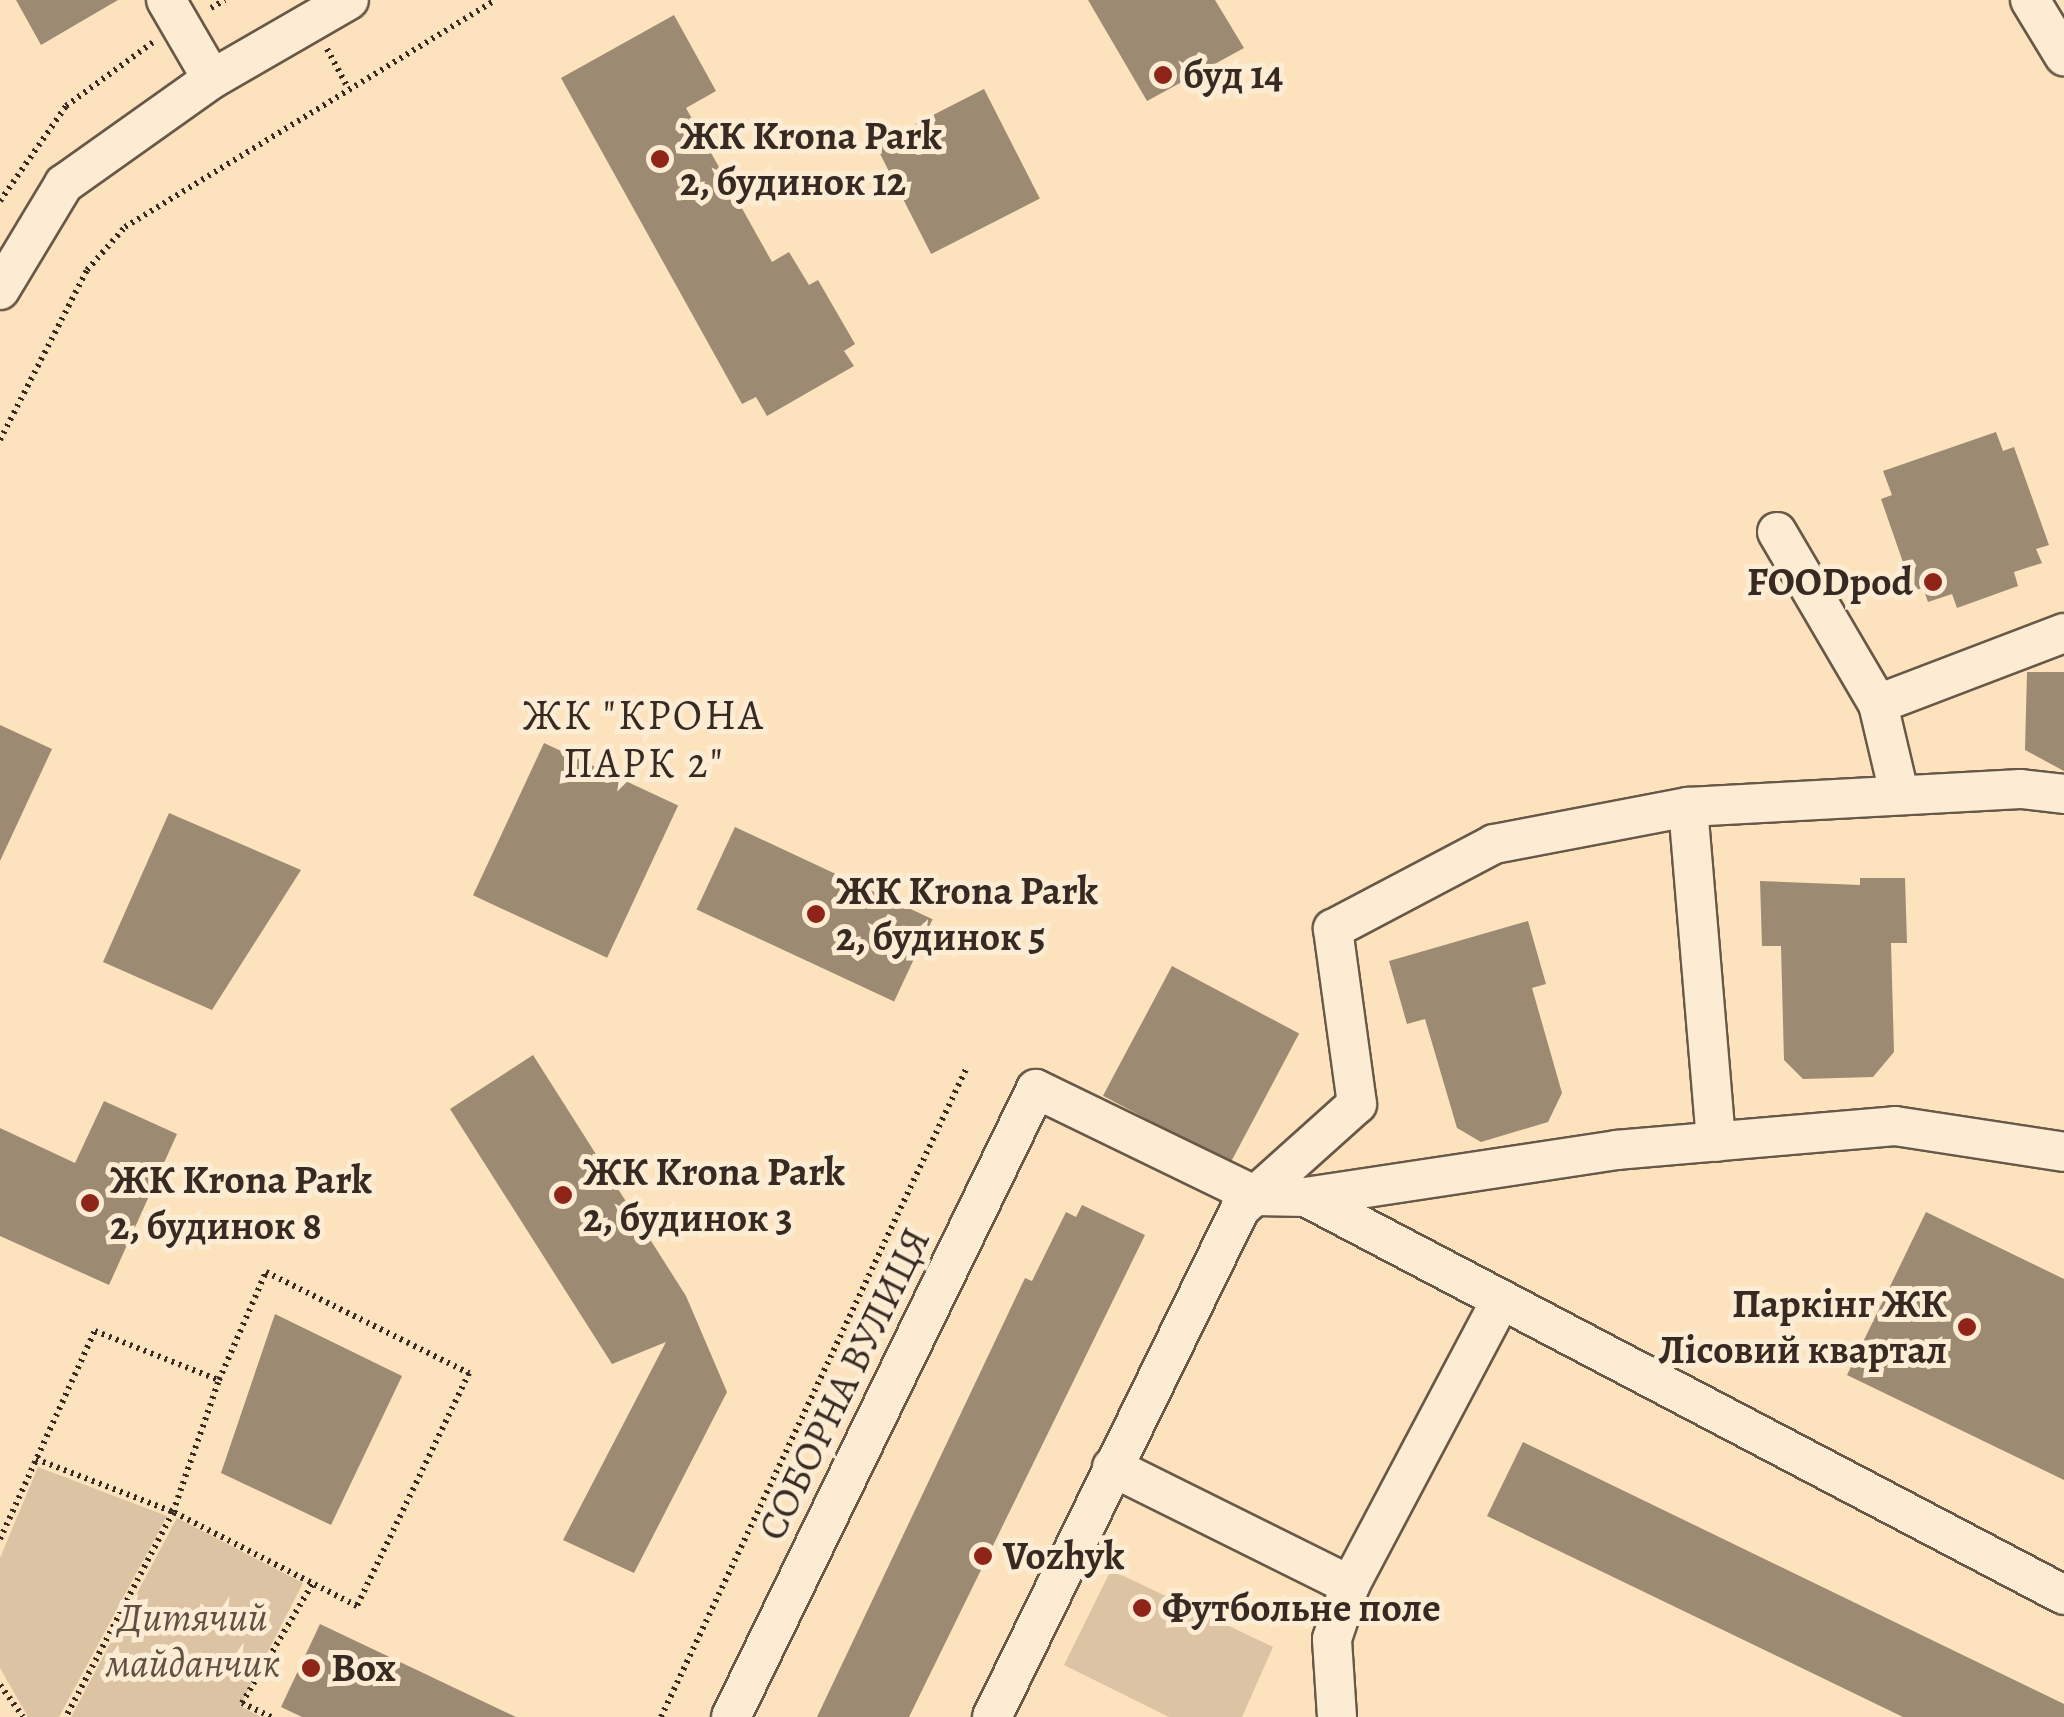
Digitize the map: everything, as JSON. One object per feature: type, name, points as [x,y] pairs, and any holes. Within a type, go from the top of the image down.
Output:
[{"type":"street","points":[[0,290],[64,184],[212,79],[349,0]]},
{"type":"street","points":[[2030,0],[2064,56]]},
{"type":"street","points":[[174,13],[212,79]]},
{"type":"street","points":[[1777,532],[1878,704],[1899,793]]},
{"type":"street","points":[[1878,704],[2064,633]]},
{"type":"street","points":[[992,1717],[1240,1210],[1357,1104],[1333,929],[1494,844],[1688,806],[1899,793],[2064,794]]},
{"type":"street","points":[[1688,806],[1716,1142]]},
{"type":"street","name":"СОБОРНА ВУЛИЦЯ","points":[[731,1717],[1036,1089],[1256,1196]]},
{"type":"street","points":[[1256,1196],[1306,1197],[1716,1142],[1896,1126],[2064,1152]]},
{"type":"street","points":[[1306,1197],[2064,1595]]},
{"type":"street","points":[[1337,1717],[1332,1639],[1350,1585],[1501,1300]]},
{"type":"street","points":[[1112,1466],[1350,1585]]},
{"type":"path","points":[[0,201],[66,106],[174,13],[225,0]]},
{"type":"path","points":[[0,440],[87,270],[124,228],[495,0]]},
{"type":"path","points":[[662,1717],[966,1068]]},
{"type":"path","points":[[36,1459],[173,1512],[358,1606],[469,1373],[266,1272],[220,1376],[173,1512],[66,1717]]},
{"type":"path","points":[[0,1538],[95,1331],[220,1376]]},
{"type":"path","points":[[270,1717],[242,1703],[314,1583]]},
{"type":"path","points":[[0,1685],[23,1717]]},
{"type":"green space","name":"Дитячий майданчик","points":[[38,1467],[167,1516],[59,1717],[28,1717],[0,1668],[0,1558]]},
{"type":"green space","name":"Дитячий майданчик","points":[[177,1518],[303,1583],[240,1706],[261,1717],[71,1717]]},
{"type":"green space","name":"Футбольне поле","points":[[1111,1570],[1273,1647],[1242,1717],[1169,1717],[1064,1665]]},
{"type":"building","points":[[16,0],[118,0],[41,45]]},
{"type":"building","name":"буд 14","points":[[1088,0],[1215,0],[1244,48],[1147,101]]},
{"type":"building","points":[[674,15],[716,91],[686,108],[772,262],[789,252],[809,285],[818,280],[855,344],[844,351],[854,366],[767,416],[756,397],[742,404],[561,78]]},
{"type":"building","points":[[984,89],[1040,199],[931,254],[875,144]]},
{"type":"building","points":[[1996,432],[2003,451],[2014,447],[2049,545],[2036,549],[2042,563],[2014,572],[2018,586],[1957,608],[1952,594],[1928,602],[1923,588],[1913,591],[1881,499],[1892,495],[1883,471]]},
{"type":"building","points":[[2027,672],[2064,672],[2064,771],[2025,750]]},
{"type":"building","points":[[0,725],[52,749],[0,861]]},
{"type":"building","points":[[544,743],[678,806],[607,958],[473,895]]},
{"type":"building","points":[[169,813],[301,870],[212,1010],[103,962]]},
{"type":"building","name":"ЖК Krona Park 2, будинок 5","points":[[735,827],[933,919],[894,1002],[697,909]]},
{"type":"building","points":[[1860,878],[1905,878],[1907,943],[1891,943],[1894,1052],[1873,1077],[1803,1079],[1784,1060],[1781,946],[1762,946],[1760,881],[1860,885]]},
{"type":"building","points":[[1528,921],[1546,984],[1532,988],[1562,1093],[1548,1122],[1481,1142],[1457,1128],[1425,1019],[1407,1024],[1389,961]]},
{"type":"building","points":[[1172,966],[1299,1034],[1230,1163],[1103,1096]]},
{"type":"building","points":[[533,1055],[686,1296],[727,1392],[634,1573],[563,1540],[666,1342],[612,1364],[450,1109]]},
{"type":"building","name":"ЖК Krona Park 2, будинок 8","points":[[104,1101],[177,1134],[109,1285],[0,1236],[0,1128],[75,1163]]},
{"type":"building","points":[[1082,1205],[1145,1235],[909,1717],[817,1717],[1025,1278],[1032,1281],[1066,1212],[1076,1217]]},
{"type":"building","name":"Паркінг ЖК Лісовий квартал","points":[[1926,1212],[2064,1279],[2064,1480],[1847,1375]]},
{"type":"building","points":[[275,1314],[402,1376],[331,1525],[221,1473]]},
{"type":"building","points":[[1523,1442],[2064,1704],[2064,1717],[1903,1717],[1487,1516]]},
{"type":"building","points":[[320,1624],[516,1717],[302,1717],[281,1707]]},
{"type":"place","name":"буд 14","points":[[1163,75]]},
{"type":"place","name":"ЖК Krona Park 2, будинок 12","points":[[660,159]]},
{"type":"place","name":"FOODpod","points":[[1933,582]]},
{"type":"place","name":"ЖК Krona Park 2, будинок 5","points":[[816,914]]},
{"type":"place","name":"ЖК Krona Park 2, будинок 3","points":[[563,1195]]},
{"type":"place","name":"ЖК Krona Park 2, будинок 8","points":[[90,1203]]},
{"type":"place","name":"Паркінг ЖК Лісовий квартал","points":[[1967,1327]]},
{"type":"place","name":"Vozhyk","points":[[983,1556]]},
{"type":"place","name":"Футбольне поле","points":[[1142,1608]]},
{"type":"place","name":"Box","points":[[311,1668]]},
{"type":"district","name":"ЖК \"КРОНА ПАРК 2\"","points":[[644,739]]}]
